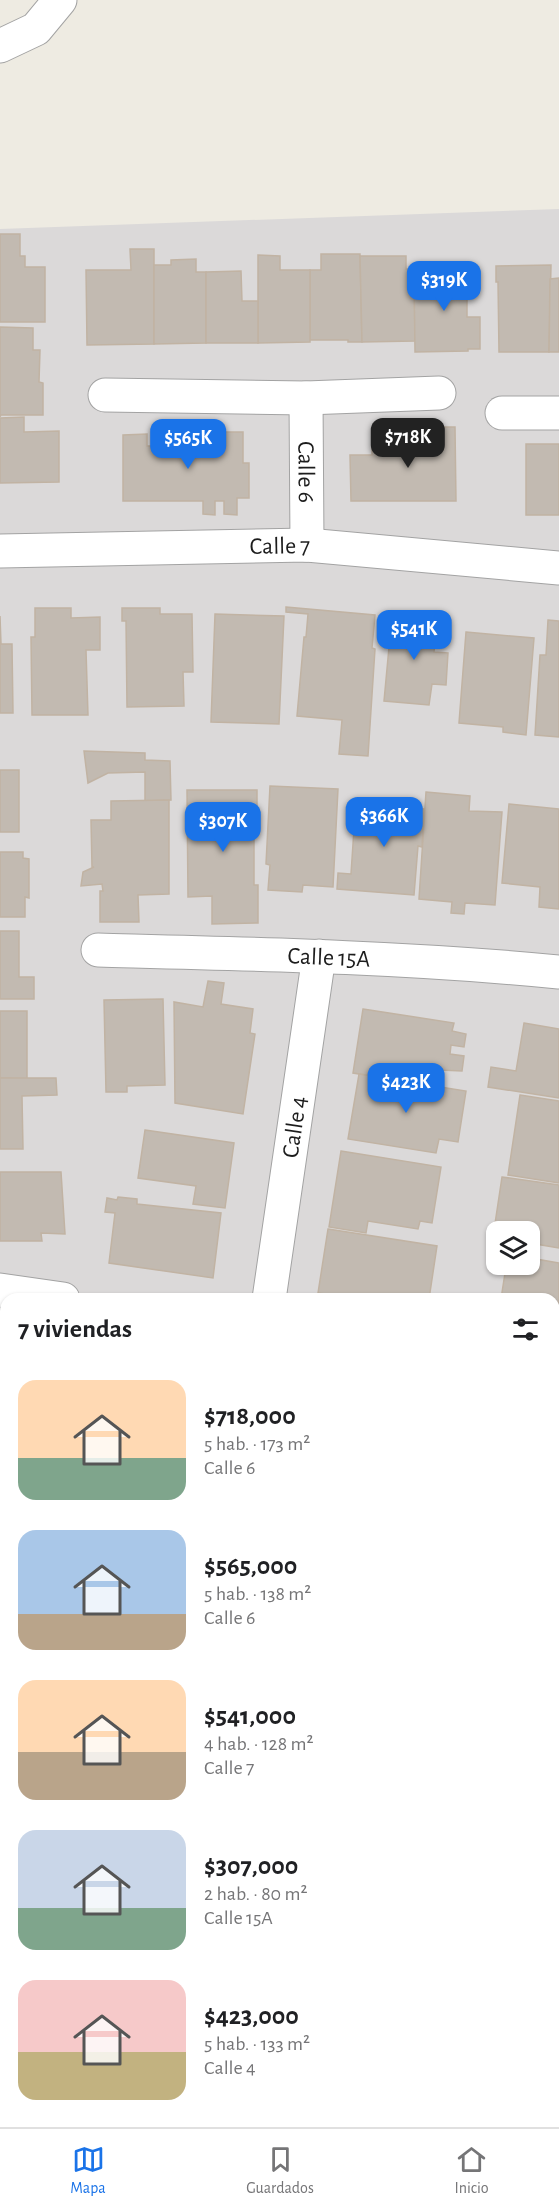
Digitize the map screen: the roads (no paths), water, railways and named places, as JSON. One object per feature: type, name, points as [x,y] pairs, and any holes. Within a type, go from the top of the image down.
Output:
[{"type":"street","points":[[0,46],[36,29],[60,0]]},
{"type":"street","points":[[105,395],[306,398],[439,393]]},
{"type":"street","name":"Calle 6","points":[[306,398],[307,545]]},
{"type":"street","points":[[502,413],[559,413]]},
{"type":"street","name":"Calle 7","points":[[0,551],[307,545],[559,568]]},
{"type":"street","name":"Calle 15A","points":[[98,950],[319,956],[492,965],[559,972]]},
{"type":"street","name":"Calle 4","points":[[270,1293],[319,956]]},
{"type":"street","points":[[0,1290],[21,1293]]}]
